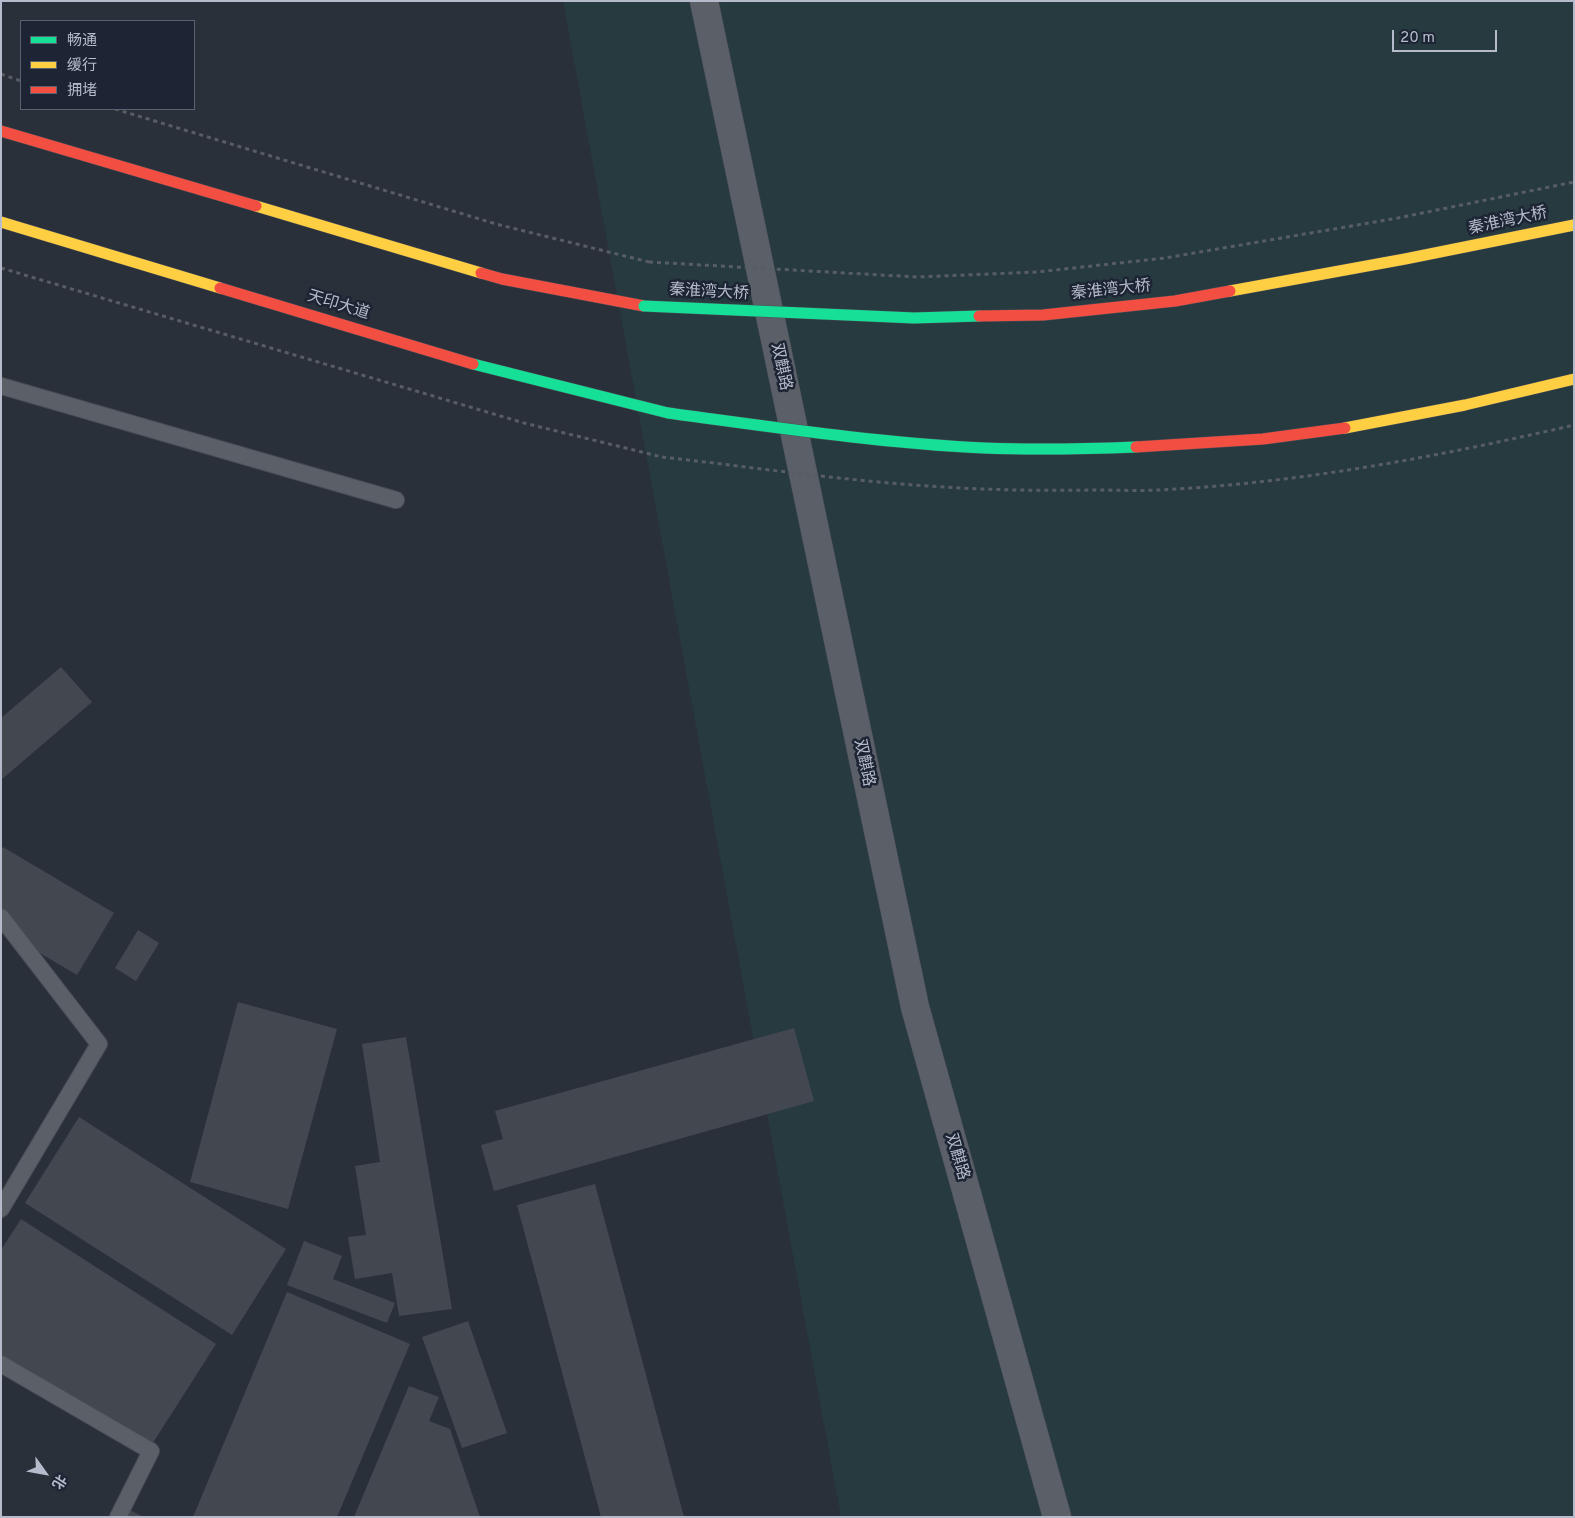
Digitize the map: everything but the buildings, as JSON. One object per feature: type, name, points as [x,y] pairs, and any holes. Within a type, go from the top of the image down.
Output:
[{"type":"main road","name":"秦淮湾大桥","points":[[1,131],[502,279],[644,306],[914,318],[1042,315],[1175,301],[1405,259],[1574,225]]},
{"type":"main road","name":"天印大道","points":[[1,222],[477,365],[668,413],[935,444],[1028,449],[1154,446],[1279,438],[1403,418],[1574,379]]},
{"type":"street","name":"双麒路","points":[[704,1],[915,1007],[1056,1517]]},
{"type":"lane","points":[[1,386],[396,500]]},
{"type":"lane","points":[[1,917],[99,1044],[1,1208]]},
{"type":"lane","points":[[1,1364],[152,1451],[118,1517]]},
{"type":"path","points":[[1,74],[20,80]]},
{"type":"path","points":[[118,110],[496,224],[649,262],[917,277],[1037,272],[1165,258],[1398,218],[1574,182]]},
{"type":"path","points":[[1,268],[524,423],[662,457]]},
{"type":"shaded area","points":[[563,1],[1574,1],[1574,1517],[841,1517]]},
{"type":"traffic: fast","points":[[644,306],[914,318],[979,316]]},
{"type":"traffic: fast","points":[[473,364],[668,413]]},
{"type":"traffic: fast","points":[[668,413],[826,434],[944,446],[1022,449],[1136,447]]},
{"type":"traffic: slow","points":[[256,206],[481,273]]},
{"type":"traffic: slow","points":[[1,222],[220,288]]},
{"type":"traffic: slow","points":[[1230,291],[1405,259],[1574,225]]},
{"type":"traffic: slow","points":[[1345,428],[1465,405],[1574,379]]},
{"type":"traffic: jam","points":[[1,131],[256,206]]},
{"type":"traffic: jam","points":[[481,273],[502,279],[644,306]]},
{"type":"traffic: jam","points":[[220,288],[473,364]]},
{"type":"traffic: jam","points":[[979,316],[1043,315],[1175,301],[1230,291]]},
{"type":"traffic: jam","points":[[1136,447],[1263,439],[1345,428]]}]
